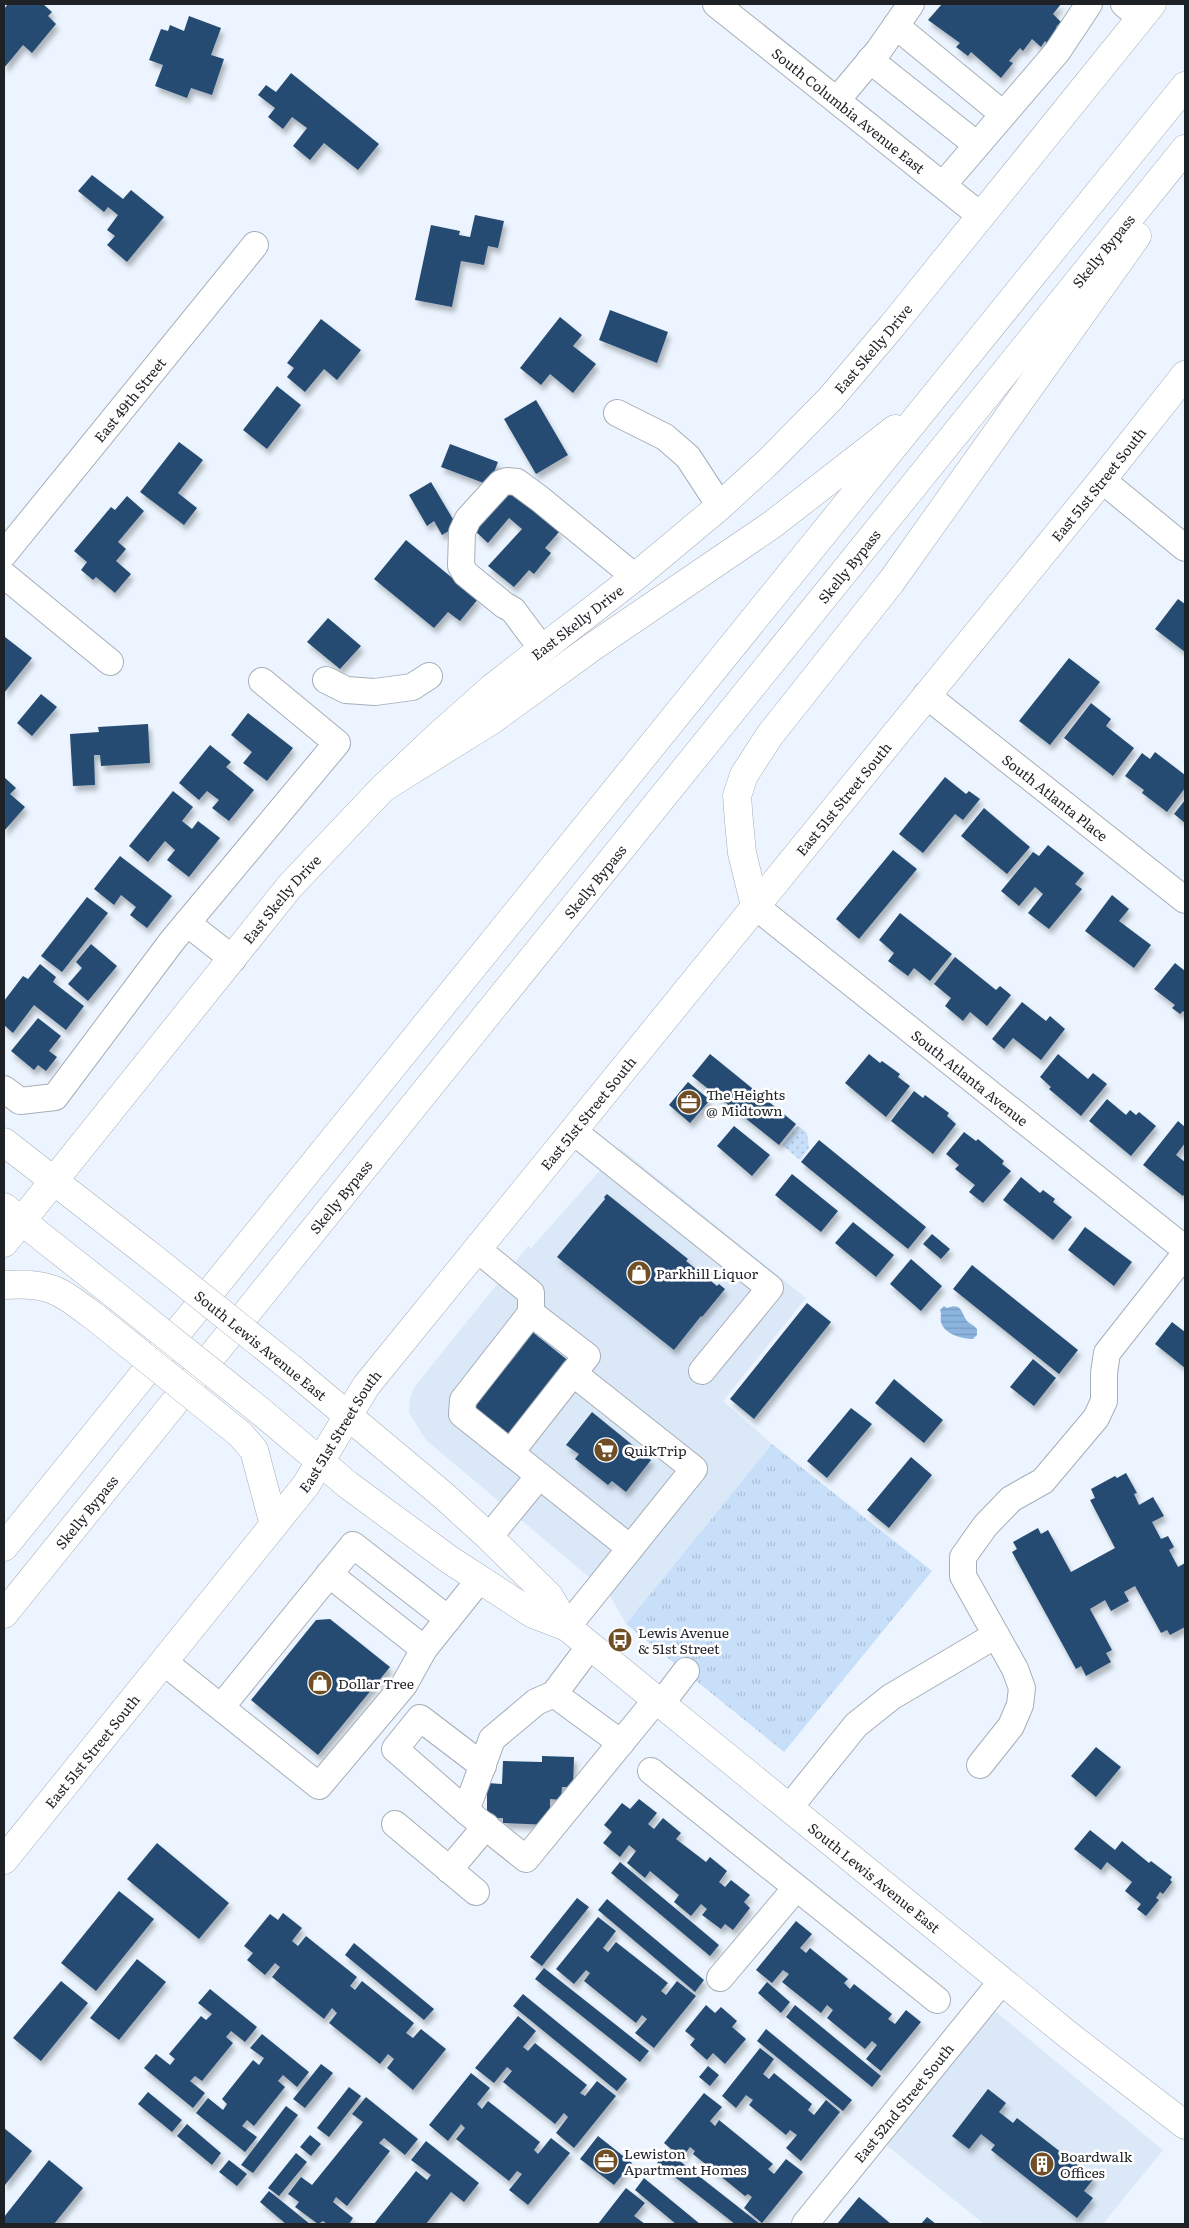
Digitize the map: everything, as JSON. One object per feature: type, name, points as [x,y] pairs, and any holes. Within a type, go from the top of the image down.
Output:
[{"type":"main road","name":"East Skelly Drive","points":[[4,1243],[13,1214],[53,1181],[290,886],[382,788],[492,688],[635,577],[720,506],[769,461],[830,399],[982,216],[1139,8]]},
{"type":"main road","points":[[4,1547],[1185,86]]},
{"type":"main road","name":"Skelly Bypass","points":[[4,1614],[1185,149]]},
{"type":"main road","points":[[756,906],[742,852],[739,822],[737,796],[744,775],[770,735],[891,582],[1185,168]]},
{"type":"main road","name":"East 51st Street South","points":[[4,1860],[306,1485],[366,1386],[1102,480],[1185,375]]},
{"type":"main road","points":[[382,788],[492,720],[591,648],[773,524],[933,398]]},
{"type":"main road","name":"South Lewis Avenue East","points":[[4,1142],[148,1254],[444,1496],[549,1596],[567,1628]]},
{"type":"main road","name":"South Lewis Avenue East","points":[[13,1214],[403,1525],[533,1614],[567,1628],[1072,2038],[1185,2123]]},
{"type":"main road","points":[[4,1285],[35,1284],[66,1295],[240,1434],[254,1450],[274,1525]]},
{"type":"main road","points":[[480,1579],[486,1571],[494,1570],[533,1582]]},
{"type":"street","name":"South Columbia Avenue East","points":[[716,4],[982,216]]},
{"type":"street","points":[[837,100],[870,60],[911,4]]},
{"type":"street","points":[[943,184],[1057,52],[1089,4]]},
{"type":"street","points":[[896,26],[1003,114]]},
{"type":"street","points":[[870,60],[977,145]]},
{"type":"street","name":"East 49th Street","points":[[4,554],[255,244]]},
{"type":"street","points":[[616,413],[665,437],[688,457],[720,506]]},
{"type":"street","points":[[1102,480],[1185,548]]},
{"type":"street","points":[[542,649],[513,610],[504,605],[466,574],[461,566],[462,532],[468,519],[501,483],[508,481],[516,482],[540,499],[635,577]]},
{"type":"street","points":[[4,574],[110,662]]},
{"type":"street","points":[[326,680],[346,690],[375,692],[412,687],[429,676]]},
{"type":"street","points":[[4,1089],[20,1102],[55,1097],[186,923],[337,743],[262,681]]},
{"type":"street","name":"South Atlanta Place","points":[[926,695],[1185,900]]},
{"type":"street","name":"South Atlanta Avenue","points":[[756,906],[1185,1249]]},
{"type":"street","points":[[186,923],[232,958]]},
{"type":"street","points":[[573,1132],[770,1288],[702,1371]]},
{"type":"street","points":[[477,1248],[531,1293],[531,1313],[463,1400],[462,1414],[630,1548]]},
{"type":"street","points":[[980,1765],[1011,1726],[1020,1705],[1022,1688],[1015,1669],[963,1576],[963,1557],[985,1526],[1010,1499],[1044,1481],[1096,1418],[1104,1401],[1104,1374],[1107,1353],[1185,1254]]},
{"type":"street","points":[[511,1452],[587,1356],[531,1313]]},
{"type":"street","points":[[567,1628],[694,1469],[573,1373]]},
{"type":"street","points":[[489,1537],[539,1476]]},
{"type":"street","points":[[222,1706],[353,1545],[448,1619]]},
{"type":"street","points":[[329,1574],[424,1649]]},
{"type":"street","points":[[164,1662],[222,1706],[319,1786],[404,1685],[424,1649],[480,1579]]},
{"type":"street","points":[[789,1808],[856,1725],[891,1697],[996,1634]]},
{"type":"street","points":[[449,1870],[476,1818],[483,1766],[492,1739],[536,1702],[554,1694],[590,1646]]},
{"type":"street","points":[[483,1766],[420,1718],[395,1749],[526,1859],[622,1743],[686,1671]]},
{"type":"street","points":[[554,1694],[622,1743]]},
{"type":"street","points":[[651,1771],[937,2000]]},
{"type":"street","points":[[395,1824],[476,1892]]},
{"type":"street","points":[[720,1978],[796,1888]]},
{"type":"street","name":"East 52nd Street South","points":[[805,2224],[1002,1981]]},
{"type":"shaded area","name":"QuikTrip","points":[[620,1148],[806,1298],[723,1401],[772,1444],[626,1624],[609,1594],[426,1440],[409,1413],[410,1398],[415,1386],[528,1246],[531,1248]]},
{"type":"shaded area","points":[[995,2011],[1163,2150],[1103,2224],[984,2224],[886,2145]]},
{"type":"green space","points":[[798,1126],[807,1133],[809,1148],[800,1160],[782,1145]]},
{"type":"green space","points":[[772,1444],[932,1571],[784,1752],[626,1624]]},
{"type":"water","points":[[944,1306],[947,1308],[956,1307],[961,1310],[967,1321],[977,1329],[977,1335],[973,1339],[959,1337],[946,1330],[941,1322],[940,1310]]},
{"type":"building","points":[[8,4],[43,4],[52,12],[48,16],[56,24],[32,53],[23,45],[4,68],[4,9]]},
{"type":"building","points":[[942,4],[1061,4],[1053,14],[1061,22],[1056,27],[1060,29],[1048,44],[1045,41],[1041,47],[1032,39],[1023,51],[1020,48],[1009,61],[1013,63],[1001,78],[971,52],[968,56],[956,47],[960,43],[928,20]]},
{"type":"building","points":[[189,16],[221,28],[211,55],[224,59],[212,95],[191,88],[187,98],[155,86],[163,65],[149,60],[161,29],[168,31],[170,25],[184,31]]},
{"type":"building","points":[[291,73],[379,144],[358,170],[324,143],[310,160],[293,146],[307,128],[292,117],[283,129],[268,117],[275,108],[258,95],[266,85],[276,92]]},
{"type":"building","points":[[92,175],[123,199],[131,190],[164,217],[127,262],[107,245],[115,236],[107,230],[118,215],[108,207],[104,212],[78,191]]},
{"type":"building","points":[[475,215],[504,221],[498,248],[488,246],[484,265],[461,261],[452,307],[415,300],[431,225],[460,231],[459,235],[470,237]]},
{"type":"building","points":[[610,310],[668,332],[657,363],[599,340]]},
{"type":"building","points":[[560,317],[582,335],[573,346],[596,364],[573,393],[550,374],[541,385],[520,368]]},
{"type":"building","points":[[321,319],[361,350],[337,380],[324,369],[305,392],[287,377],[294,368],[287,363]]},
{"type":"building","points":[[277,386],[301,405],[267,449],[243,430]]},
{"type":"building","points":[[536,400],[568,455],[536,474],[504,419]]},
{"type":"building","points":[[179,442],[203,460],[178,493],[197,508],[184,525],[140,492]]},
{"type":"building","points":[[450,444],[498,462],[489,485],[441,467]]},
{"type":"building","points":[[431,482],[457,526],[442,535],[434,521],[427,526],[409,495]]},
{"type":"building","points":[[509,490],[559,532],[545,548],[551,553],[534,574],[529,570],[514,587],[488,566],[522,529],[509,518],[488,543],[475,531]]},
{"type":"building","points":[[127,496],[144,511],[118,542],[126,549],[116,561],[131,574],[115,593],[96,577],[93,580],[81,570],[87,562],[74,551],[111,507],[115,510]]},
{"type":"building","points":[[406,540],[478,599],[460,621],[448,612],[434,628],[374,579]]},
{"type":"building","points":[[1178,599],[1185,604],[1185,652],[1155,629]]},
{"type":"building","points":[[328,618],[361,646],[340,669],[307,642]]},
{"type":"building","points":[[4,638],[32,658],[4,693]]},
{"type":"building","points":[[1069,658],[1100,682],[1050,745],[1019,721]]},
{"type":"building","points":[[41,694],[57,707],[32,736],[17,723]]},
{"type":"building","points":[[1091,703],[1111,719],[1106,726],[1134,748],[1113,776],[1064,738]]},
{"type":"building","points":[[248,713],[293,748],[267,781],[243,763],[252,752],[231,735]]},
{"type":"building","points":[[148,724],[150,763],[101,766],[100,755],[94,755],[95,785],[73,786],[70,734],[99,732],[98,727]]},
{"type":"building","points":[[210,745],[231,762],[226,767],[254,790],[229,821],[212,808],[219,800],[207,791],[199,800],[179,783]]},
{"type":"building","points":[[1155,752],[1185,775],[1185,788],[1167,812],[1142,793],[1144,790],[1125,776],[1142,753],[1150,759]]},
{"type":"building","points":[[4,777],[16,788],[10,794],[25,807],[4,831]]},
{"type":"building","points":[[945,777],[966,794],[969,791],[980,799],[963,820],[955,814],[923,853],[899,834]]},
{"type":"building","points":[[173,791],[193,807],[182,821],[192,829],[198,821],[220,838],[189,877],[167,860],[175,850],[165,841],[148,862],[129,846]]},
{"type":"building","points":[[1185,800],[1185,823],[1174,814]]},
{"type":"building","points":[[984,808],[1030,847],[1007,874],[961,836]]},
{"type":"building","points":[[1048,845],[1084,873],[1075,884],[1082,889],[1049,929],[1028,913],[1043,894],[1035,887],[1019,906],[1001,891],[1033,852],[1039,856]]},
{"type":"building","points":[[893,850],[917,869],[859,939],[836,919]]},
{"type":"building","points":[[120,856],[172,896],[147,928],[130,915],[136,907],[121,895],[114,905],[94,889]]},
{"type":"building","points":[[1112,895],[1129,909],[1119,921],[1151,945],[1134,968],[1085,931]]},
{"type":"building","points":[[87,897],[108,913],[62,972],[41,956]]},
{"type":"building","points":[[900,913],[952,954],[930,981],[914,968],[908,976],[888,961],[894,953],[879,940]]},
{"type":"building","points":[[91,944],[117,966],[88,1001],[68,984],[82,968],[76,962]]},
{"type":"building","points":[[955,957],[996,990],[1000,986],[1011,995],[987,1026],[970,1012],[963,1021],[945,1006],[951,998],[934,984]]},
{"type":"building","points":[[1175,963],[1185,971],[1185,1013],[1183,1011],[1180,1014],[1172,1008],[1175,1005],[1154,989]]},
{"type":"building","points":[[40,964],[56,977],[53,982],[84,1006],[66,1030],[34,1005],[13,1033],[4,1025],[4,1001],[23,976],[28,979]]},
{"type":"building","points":[[1022,1002],[1046,1021],[1050,1016],[1065,1029],[1041,1060],[1013,1038],[1004,1049],[992,1039]]},
{"type":"building","points":[[38,1018],[61,1036],[49,1051],[57,1057],[46,1071],[38,1065],[34,1070],[11,1051]]},
{"type":"building","points":[[710,1054],[796,1124],[779,1145],[692,1076]]},
{"type":"building","points":[[869,1054],[880,1063],[882,1061],[900,1074],[898,1077],[910,1086],[886,1117],[845,1083]]},
{"type":"building","points":[[1058,1054],[1088,1079],[1093,1073],[1107,1084],[1081,1116],[1049,1089],[1051,1087],[1040,1077]]},
{"type":"building","name":"The Heights @ Midtown","points":[[688,1082],[710,1100],[690,1123],[669,1105]]},
{"type":"building","points":[[914,1091],[923,1098],[925,1095],[949,1113],[947,1116],[956,1124],[933,1154],[891,1121]]},
{"type":"building","points":[[1107,1099],[1126,1115],[1130,1110],[1136,1115],[1139,1112],[1156,1126],[1131,1156],[1089,1121]]},
{"type":"building","points":[[1178,1121],[1185,1127],[1185,1143],[1176,1155],[1185,1162],[1185,1193],[1183,1196],[1143,1165]]},
{"type":"building","points":[[734,1126],[770,1155],[752,1176],[717,1146]]},
{"type":"building","points":[[964,1132],[976,1141],[978,1139],[1004,1161],[1002,1164],[1011,1171],[983,1203],[969,1192],[975,1185],[955,1169],[959,1165],[946,1154]]},
{"type":"building","points":[[819,1140],[926,1227],[908,1249],[801,1162]]},
{"type":"building","points":[[792,1174],[838,1211],[821,1232],[775,1195]]},
{"type":"building","points":[[1021,1177],[1040,1193],[1043,1190],[1055,1199],[1053,1202],[1072,1217],[1053,1240],[1003,1200]]},
{"type":"building","name":"Parkhill Liquor","points":[[607,1194],[688,1259],[686,1261],[717,1286],[719,1284],[725,1289],[674,1350],[557,1257],[605,1199],[604,1197]]},
{"type":"building","points":[[853,1222],[894,1255],[876,1277],[835,1243]]},
{"type":"building","points":[[1085,1227],[1132,1262],[1114,1286],[1068,1250]]},
{"type":"building","points":[[932,1234],[950,1249],[941,1259],[923,1244]]},
{"type":"building","points":[[911,1259],[942,1286],[921,1311],[890,1284]]},
{"type":"building","points":[[972,1265],[1078,1350],[1059,1374],[953,1289]]},
{"type":"building","points":[[807,1303],[831,1322],[754,1419],[730,1399]]},
{"type":"building","points":[[1172,1322],[1185,1332],[1185,1368],[1155,1344]]},
{"type":"building","points":[[530,1330],[570,1362],[507,1441],[466,1409]]},
{"type":"building","points":[[1033,1359],[1056,1378],[1034,1406],[1010,1387]]},
{"type":"building","points":[[894,1379],[943,1420],[924,1443],[875,1403]]},
{"type":"building","points":[[851,1408],[872,1424],[827,1478],[807,1461]]},
{"type":"building","name":"QuikTrip","points":[[592,1412],[651,1460],[626,1492],[612,1481],[608,1485],[575,1459],[579,1454],[566,1445]]},
{"type":"building","points":[[911,1457],[932,1475],[889,1528],[867,1510]]},
{"type":"building","points":[[1126,1473],[1137,1493],[1134,1494],[1139,1505],[1153,1497],[1164,1516],[1152,1522],[1161,1539],[1168,1536],[1174,1547],[1169,1550],[1178,1567],[1185,1563],[1185,1627],[1170,1635],[1167,1630],[1161,1633],[1135,1586],[1124,1592],[1129,1601],[1111,1611],[1105,1600],[1090,1609],[1112,1650],[1106,1653],[1111,1662],[1086,1676],[1081,1666],[1076,1669],[1012,1552],[1017,1549],[1013,1542],[1038,1528],[1041,1534],[1048,1530],[1071,1572],[1115,1548],[1090,1500],[1095,1498],[1091,1489],[1115,1476],[1117,1478]]},
{"type":"building","name":"Dollar Tree","points":[[330,1619],[390,1667],[318,1755],[251,1700],[316,1620]]},
{"type":"building","points":[[1096,1747],[1121,1767],[1096,1797],[1071,1776]]},
{"type":"building","points":[[542,1756],[574,1757],[573,1787],[562,1787],[561,1800],[550,1799],[550,1825],[503,1823],[503,1818],[487,1818],[487,1783],[502,1784],[503,1761],[542,1762]]},
{"type":"building","points":[[639,1799],[657,1813],[648,1824],[654,1829],[663,1818],[681,1833],[676,1839],[706,1862],[710,1857],[727,1871],[719,1882],[725,1887],[731,1880],[750,1895],[744,1902],[750,1908],[733,1930],[725,1924],[721,1929],[702,1915],[707,1909],[701,1904],[691,1916],[674,1902],[679,1895],[650,1871],[645,1878],[627,1863],[636,1851],[629,1845],[620,1857],[603,1843],[612,1832],[604,1825],[622,1803],[630,1809]]},
{"type":"building","points":[[1090,1830],[1115,1850],[1122,1841],[1149,1863],[1151,1861],[1172,1877],[1170,1880],[1172,1882],[1163,1894],[1160,1892],[1156,1898],[1159,1900],[1146,1916],[1137,1909],[1141,1904],[1125,1891],[1132,1882],[1107,1862],[1101,1870],[1074,1849]]},
{"type":"building","points":[[157,1843],[229,1903],[199,1939],[127,1879]]},
{"type":"building","points":[[620,1862],[719,1945],[710,1956],[611,1873]]},
{"type":"building","points":[[119,1891],[154,1919],[96,1991],[61,1963]]},
{"type":"building","points":[[577,1898],[589,1907],[542,1966],[530,1957]]},
{"type":"building","points":[[607,1899],[704,1980],[695,1992],[598,1910]]},
{"type":"building","points":[[283,1913],[302,1928],[292,1941],[298,1946],[306,1936],[357,1977],[350,1986],[355,1990],[362,1981],[414,2023],[406,2033],[413,2038],[421,2029],[446,2049],[413,2090],[387,2068],[394,2059],[388,2054],[380,2064],[329,2023],[337,2013],[332,2008],[324,2019],[272,1977],[280,1967],[275,1963],[265,1975],[247,1960],[253,1953],[244,1946],[270,1914],[278,1920]]},
{"type":"building","points":[[598,1917],[616,1931],[603,1948],[608,1952],[616,1942],[668,1983],[661,1991],[666,1995],[677,1981],[696,1996],[654,2048],[635,2033],[647,2019],[642,2015],[636,2023],[584,1981],[590,1973],[586,1970],[574,1984],[556,1969]]},
{"type":"building","points":[[796,1921],[812,1934],[800,1948],[806,1953],[810,1948],[848,1979],[844,1983],[850,1989],[854,1984],[892,2014],[888,2019],[895,2024],[906,2010],[921,2022],[881,2071],[866,2059],[877,2045],[872,2041],[865,2049],[827,2018],[833,2010],[827,2005],[821,2013],[782,1982],[789,1974],[783,1970],[772,1983],[756,1970]]},
{"type":"building","points":[[354,1943],[434,2009],[424,2020],[345,1955]]},
{"type":"building","points":[[137,1959],[166,1982],[119,2040],[90,2018]]},
{"type":"building","points":[[544,1968],[649,2051],[640,2062],[535,1979]]},
{"type":"building","points":[[61,1981],[88,2003],[41,2061],[13,2038]]},
{"type":"building","points":[[767,1982],[790,2002],[781,2013],[758,1993]]},
{"type":"building","points":[[210,1989],[257,2027],[245,2042],[231,2031],[226,2037],[233,2043],[202,2081],[195,2076],[190,2081],[205,2093],[193,2108],[144,2068],[156,2054],[170,2065],[175,2059],[169,2054],[201,2016],[206,2020],[212,2014],[198,2003]]},
{"type":"building","points":[[523,1994],[627,2079],[617,2091],[513,2006]]},
{"type":"building","points":[[706,2005],[715,2013],[721,2007],[737,2021],[732,2027],[746,2039],[725,2064],[713,2053],[707,2060],[690,2045],[695,2039],[685,2031]]},
{"type":"building","points":[[795,2005],[881,2076],[872,2087],[786,2017]]},
{"type":"building","points":[[518,2016],[536,2031],[523,2047],[528,2051],[535,2043],[587,2085],[580,2093],[585,2096],[597,2081],[616,2096],[574,2148],[556,2133],[568,2117],[564,2113],[555,2124],[503,2082],[512,2071],[507,2067],[494,2083],[475,2068]]},
{"type":"building","points":[[766,2029],[852,2100],[843,2111],[757,2041]]},
{"type":"building","points":[[262,2034],[309,2072],[297,2087],[283,2075],[278,2081],[285,2087],[254,2126],[247,2120],[242,2126],[257,2137],[245,2152],[196,2113],[208,2098],[223,2110],[227,2104],[222,2099],[253,2060],[259,2065],[264,2058],[250,2048]]},
{"type":"building","points":[[760,2048],[774,2059],[763,2074],[769,2079],[774,2073],[812,2104],[808,2110],[814,2115],[826,2100],[840,2112],[801,2161],[786,2148],[797,2135],[790,2130],[786,2135],[749,2105],[753,2100],[746,2095],[736,2108],[722,2096]]},
{"type":"building","points":[[321,2064],[333,2073],[305,2108],[293,2099]]},
{"type":"building","points":[[708,2066],[719,2075],[710,2086],[699,2077]]},
{"type":"building","points":[[471,2073],[490,2088],[477,2104],[482,2109],[488,2101],[540,2142],[534,2150],[538,2154],[551,2138],[570,2153],[528,2205],[509,2190],[522,2174],[517,2171],[509,2181],[456,2139],[465,2128],[461,2124],[448,2141],[429,2125]]},
{"type":"building","points":[[349,2087],[361,2096],[329,2137],[317,2128]]},
{"type":"building","name":"Boardwalk Offices","points":[[988,2089],[1006,2103],[999,2112],[1013,2123],[1017,2118],[1094,2178],[1084,2191],[1093,2198],[1077,2218],[991,2150],[995,2145],[981,2134],[969,2149],[952,2136]]},
{"type":"building","points":[[148,2092],[182,2120],[172,2132],[138,2104]]},
{"type":"building","points":[[704,2093],[722,2107],[710,2121],[715,2126],[719,2120],[773,2164],[768,2169],[774,2174],[786,2159],[803,2172],[762,2223],[744,2208],[752,2197],[748,2194],[745,2196],[693,2154],[695,2151],[690,2147],[682,2158],[664,2143]]},
{"type":"building","points":[[366,2097],[418,2139],[405,2155],[384,2138],[379,2143],[390,2151],[347,2206],[336,2197],[333,2202],[353,2218],[349,2224],[327,2224],[323,2221],[318,2224],[295,2207],[299,2202],[288,2194],[301,2177],[312,2185],[363,2122],[352,2114]]},
{"type":"building","points":[[286,2106],[298,2115],[253,2173],[241,2165]]},
{"type":"building","points":[[187,2124],[221,2153],[212,2165],[177,2136]]},
{"type":"building","points":[[4,2128],[32,2151],[5,2185],[4,2184]]},
{"type":"building","points":[[310,2135],[321,2144],[311,2156],[300,2147]]},
{"type":"building","name":"Lewiston Apartment Homes","points":[[598,2136],[632,2163],[614,2185],[580,2159]]},
{"type":"building","points":[[426,2141],[479,2183],[464,2202],[451,2192],[426,2224],[374,2224],[416,2171],[427,2180],[431,2175],[411,2160]]},
{"type":"building","points":[[667,2151],[760,2224],[735,2224],[657,2163]]},
{"type":"building","points":[[296,2153],[307,2162],[279,2196],[268,2188]]},
{"type":"building","points":[[49,2160],[83,2188],[54,2224],[4,2224],[4,2217]]},
{"type":"building","points":[[229,2160],[247,2174],[237,2186],[219,2172]]},
{"type":"building","points":[[644,2178],[700,2224],[676,2224],[635,2190]]},
{"type":"building","points":[[626,2188],[645,2203],[634,2216],[645,2224],[598,2224]]},
{"type":"building","points":[[269,2191],[310,2224],[286,2224],[260,2202]]},
{"type":"building","points":[[859,2197],[891,2224],[837,2224]]},
{"type":"building","points":[[927,2217],[936,2224],[921,2224]]},
{"type":"place","name":"The Heights @ Midtown","points":[[689,1102]]},
{"type":"place","name":"Parkhill Liquor","points":[[639,1273]]},
{"type":"place","name":"QuikTrip","points":[[606,1450]]},
{"type":"place","name":"Lewis Avenue & 51st Street","points":[[620,1640]]},
{"type":"place","name":"Dollar Tree","points":[[320,1683]]},
{"type":"place","name":"Lewiston Apartment Homes","points":[[606,2161]]},
{"type":"place","name":"Boardwalk Offices","points":[[1042,2164]]}]
